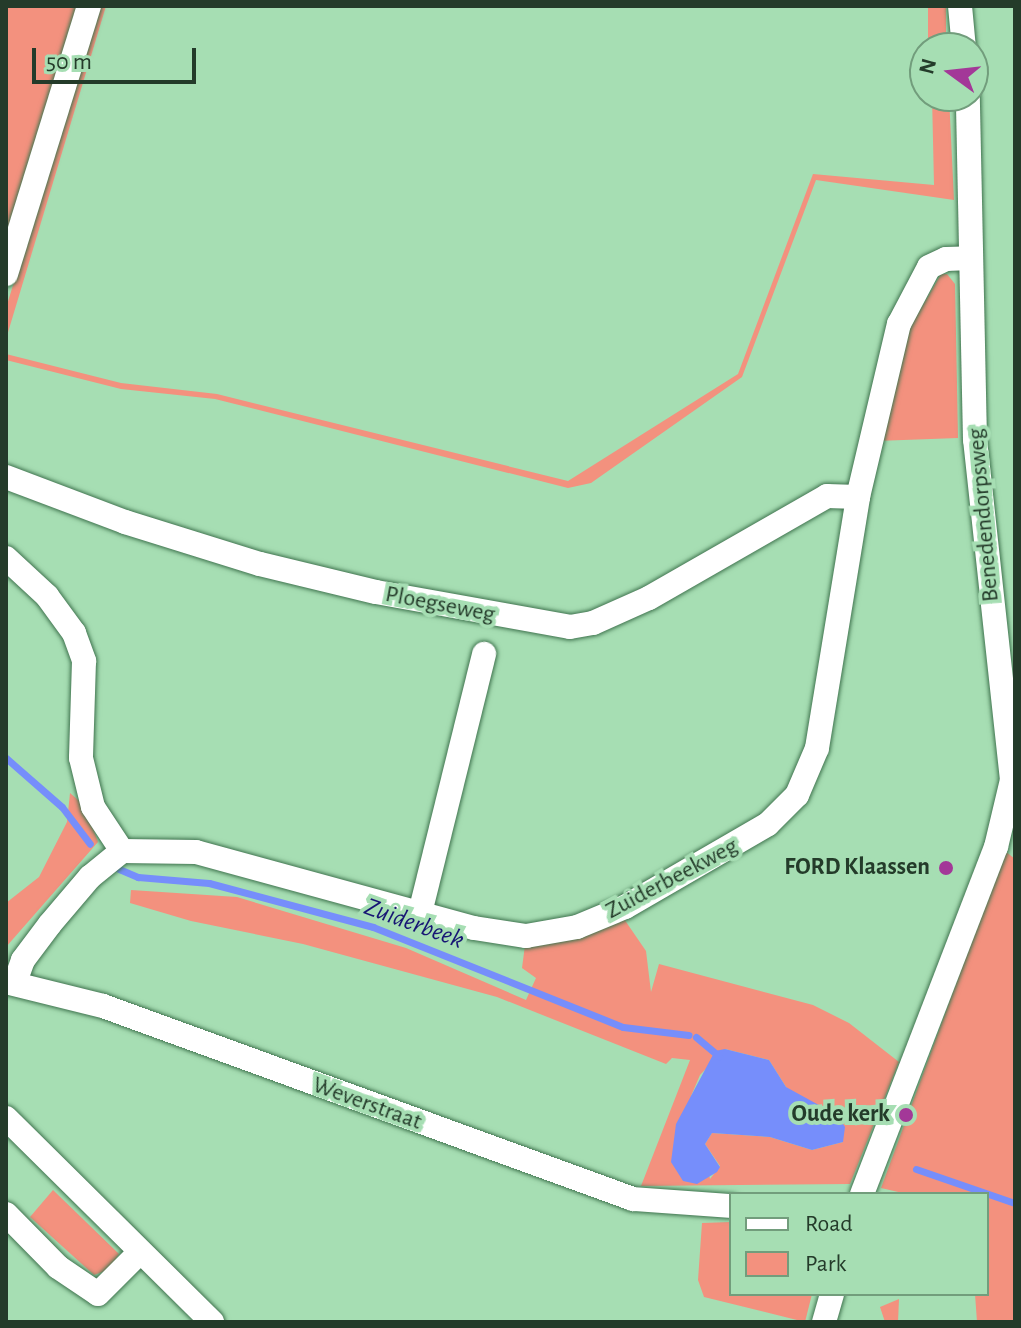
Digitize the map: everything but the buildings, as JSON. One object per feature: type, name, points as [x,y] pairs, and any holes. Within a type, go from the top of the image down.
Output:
[{"type":"street","points":[[6,274],[89,6]]},
{"type":"street","points":[[960,6],[962,32]]},
{"type":"street","name":"Benedendorpsweg","points":[[863,1192],[1008,839],[1011,751],[980,512],[968,112]]},
{"type":"street","name":"Zuiderbeekweg","points":[[122,851],[196,852],[500,934],[577,927],[625,907],[781,814],[797,795],[817,748],[858,497],[890,354],[917,284],[929,267],[946,259],[971,258]]},
{"type":"street","name":"Ploegseweg","points":[[6,477],[125,522],[260,564],[376,592],[570,627],[593,623],[649,598],[827,496],[858,497]]},
{"type":"street","points":[[6,558],[47,596],[74,633],[84,661],[81,758],[93,807],[122,851],[90,877],[50,924],[10,982]]},
{"type":"street","points":[[420,913],[484,654]]},
{"type":"street","name":"Weverstraat","points":[[10,982],[103,1006],[633,1199],[729,1206]]},
{"type":"street","points":[[6,1118],[212,1322]]},
{"type":"street","points":[[6,1214],[58,1267],[98,1294],[139,1253]]},
{"type":"street","points":[[824,1322],[831,1296]]},
{"type":"green space","points":[[6,6],[84,6],[6,258]]},
{"type":"green space","points":[[99,6],[106,6],[6,339],[6,308]]},
{"type":"green space","points":[[928,6],[946,6],[946,32],[928,32]]},
{"type":"green space","points":[[932,112],[950,112],[954,200],[816,180],[742,377],[591,483],[568,488],[215,399],[121,389],[6,360],[6,354],[121,383],[217,394],[568,481],[738,374],[813,174],[934,185]]},
{"type":"green space","points":[[941,274],[947,274],[955,284],[958,438],[876,441],[901,343]]},
{"type":"green space","points":[[70,793],[85,806],[98,842],[6,947],[6,903],[39,877],[67,822]]},
{"type":"green space","points":[[1005,851],[1015,859],[1015,1322],[977,1322],[975,1296],[989,1296],[989,1192],[898,1192],[881,1188]]},
{"type":"green space","points":[[131,890],[237,897],[406,948],[526,1000],[536,978],[522,968],[525,945],[622,916],[646,951],[651,992],[659,964],[813,1005],[849,1023],[899,1062],[850,1184],[641,1186],[690,1060],[672,1058],[666,1064],[497,997],[303,944],[191,921],[130,903]],"holes":[[[725,1049],[769,1060],[786,1087],[843,1142],[812,1150],[770,1137],[712,1133],[705,1144],[720,1166],[710,1179],[691,1096],[700,1075]]]},
{"type":"green space","points":[[53,1190],[119,1254],[108,1270],[94,1275],[30,1217]]},
{"type":"green space","points":[[729,1222],[729,1296],[812,1296],[805,1322],[704,1297],[698,1280],[702,1223]]},
{"type":"green space","points":[[899,1299],[898,1322],[885,1322],[880,1307]]},
{"type":"water","points":[[725,1049],[769,1060],[786,1087],[837,1115],[845,1127],[843,1142],[812,1150],[770,1137],[712,1133],[705,1144],[720,1167],[717,1172],[697,1184],[683,1181],[671,1162],[676,1124],[715,1051]]},
{"type":"waterway","name":"Zuiderbeek","points":[[6,758],[62,807],[90,844]]},
{"type":"waterway","name":"Zuiderbeek","points":[[119,869],[138,877],[209,883],[373,927],[623,1027],[689,1035]]},
{"type":"waterway","name":"Zuiderbeek","points":[[696,1037],[719,1056]]},
{"type":"waterway","name":"Zuiderbeek","points":[[916,1169],[983,1192]]},
{"type":"waterway","name":"Zuiderbeek","points":[[989,1194],[1015,1203]]},
{"type":"place","name":"FORD Klaassen","points":[[946,868]]},
{"type":"place","name":"Oude kerk","points":[[906,1115]]}]
